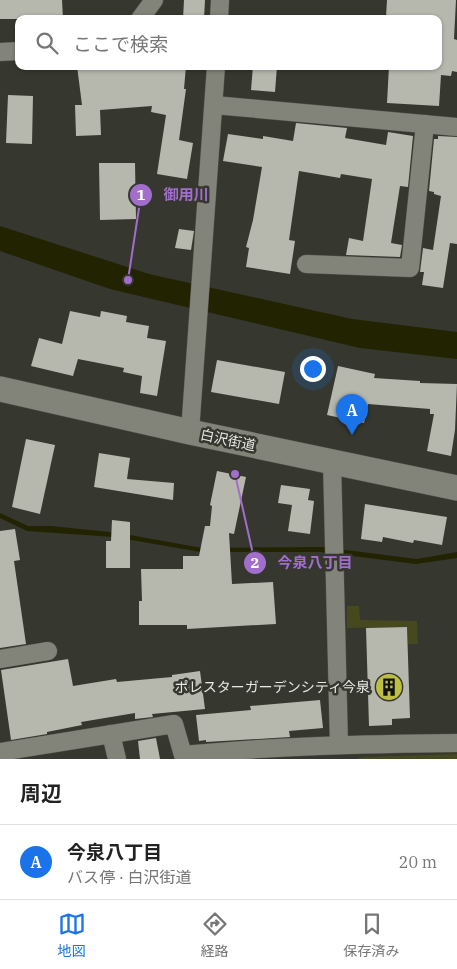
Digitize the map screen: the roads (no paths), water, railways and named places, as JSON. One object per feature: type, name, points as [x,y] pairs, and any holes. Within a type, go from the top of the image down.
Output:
[{"type":"main road","name":"白沢街道","points":[[0,389],[190,432],[457,488]]},
{"type":"street","points":[[143,15],[154,0]]},
{"type":"street","points":[[219,15],[220,0]]},
{"type":"street","points":[[0,52],[15,51]]},
{"type":"street","points":[[190,432],[216,70]]},
{"type":"street","points":[[214,104],[457,127]]},
{"type":"street","points":[[306,264],[410,268],[425,124]]},
{"type":"street","points":[[332,462],[339,745]]},
{"type":"street","points":[[0,659],[48,650]]},
{"type":"street","points":[[0,752],[174,724],[183,755],[229,755],[339,745],[457,744]]},
{"type":"street","points":[[111,734],[117,759]]},
{"type":"place","name":"御用川","points":[[128,280]]},
{"type":"place","name":"今泉八丁目","points":[[352,435]]},
{"type":"place","name":"今泉八丁目","points":[[235,474]]},
{"type":"place","name":"ポレスターガーデンシティ今泉","points":[[389,687]]}]
